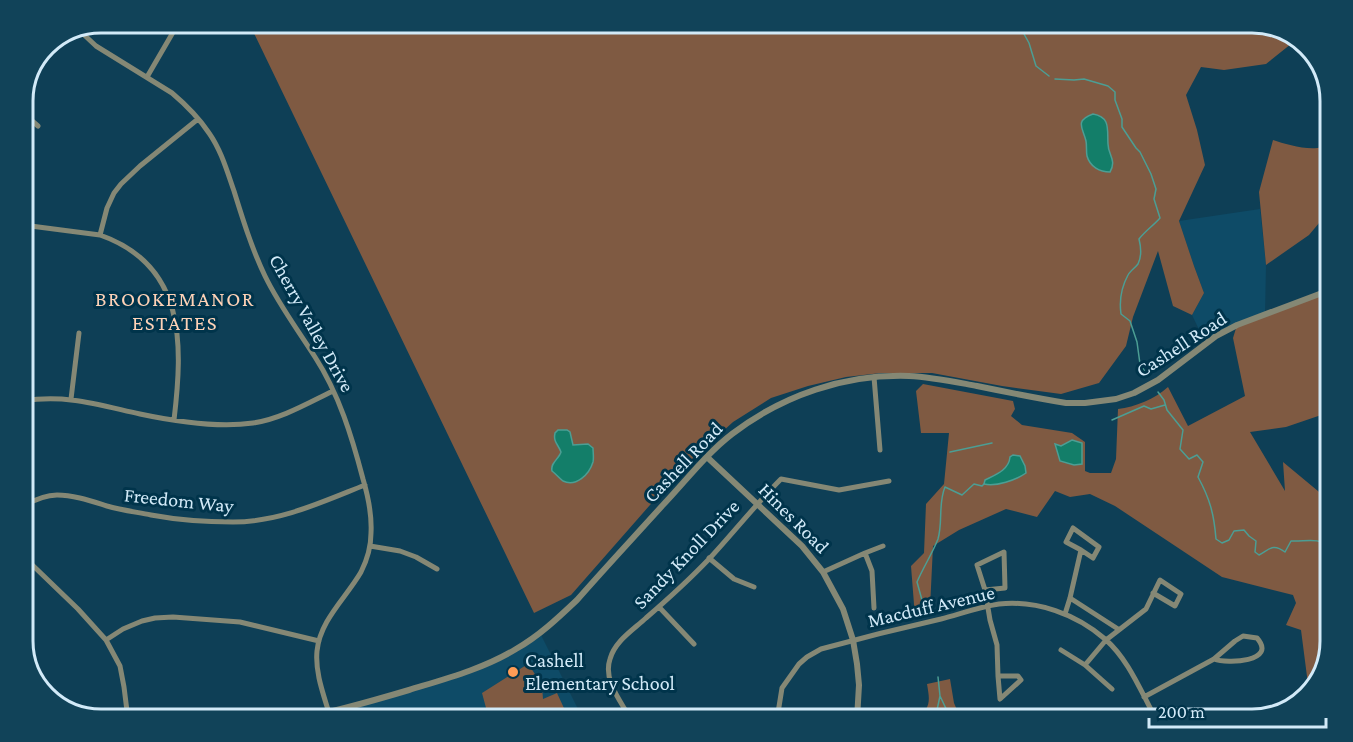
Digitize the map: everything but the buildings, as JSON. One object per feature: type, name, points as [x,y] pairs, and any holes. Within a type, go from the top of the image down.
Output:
[{"type":"street","points":[[147,77],[173,33]]},
{"type":"street","name":"Cherry Valley Drive","points":[[84,35],[96,46],[181,100],[209,132],[223,160],[251,244],[266,279],[287,316],[315,357],[333,391],[351,435],[365,485],[372,532],[370,546],[361,571],[330,617],[319,641],[318,668],[328,709]]},
{"type":"street","points":[[100,236],[107,208],[121,184],[198,119]]},
{"type":"street","points":[[33,122],[38,126]]},
{"type":"street","points":[[33,226],[100,236],[127,247],[142,258],[158,276],[168,295],[175,321],[179,380],[174,420]]},
{"type":"street","name":"Cashell Road","points":[[352,709],[481,667],[516,650],[551,624],[577,600],[707,457],[731,435],[766,411],[789,399],[844,381],[909,376],[932,378],[1066,403],[1116,399],[1134,393],[1158,380],[1216,336],[1237,325],[1320,294]]},
{"type":"street","points":[[71,399],[79,333]]},
{"type":"street","points":[[874,377],[880,450]]},
{"type":"street","points":[[33,400],[71,399],[174,420],[226,425],[255,423],[282,414],[333,391]]},
{"type":"street","name":"Hines Road","points":[[707,457],[802,546],[823,572],[843,609],[853,640],[859,685],[858,709]]},
{"type":"street","name":"Sandy Knoll Drive","points":[[625,709],[611,684],[608,671],[612,651],[709,558],[781,479],[839,490],[890,481]]},
{"type":"street","name":"Freedom Way","points":[[33,501],[55,495],[72,496],[155,516],[207,522],[236,522],[268,519],[295,513],[365,485]]},
{"type":"street","points":[[1073,528],[1099,547],[1093,558],[1080,550],[1066,542],[1073,528]]},
{"type":"street","points":[[370,546],[400,551],[437,569]]},
{"type":"street","points":[[823,572],[883,546]]},
{"type":"street","points":[[1065,614],[1080,550]]},
{"type":"street","points":[[985,590],[1005,588],[1004,552],[977,565],[997,645],[998,676],[1000,699],[1021,680],[1018,676],[998,676]]},
{"type":"street","points":[[866,553],[872,571],[874,608]]},
{"type":"street","points":[[709,558],[734,579],[754,587]]},
{"type":"street","points":[[33,566],[106,640],[120,666],[127,709]]},
{"type":"street","points":[[1085,665],[1106,639],[1146,609],[1153,593],[1160,580],[1181,594],[1174,606],[1153,593]]},
{"type":"street","points":[[1070,598],[1118,629]]},
{"type":"street","name":"Macduff Avenue","points":[[779,709],[782,688],[799,664],[821,649],[987,606],[1020,603],[1040,606],[1065,614],[1106,639],[1134,676],[1150,709]]},
{"type":"street","points":[[659,607],[694,644]]},
{"type":"street","points":[[106,640],[142,621],[182,617],[240,622],[319,641]]},
{"type":"street","points":[[1144,697],[1214,659],[1243,636],[1257,638],[1261,644],[1259,655],[1252,659],[1223,661],[1214,659]]},
{"type":"street","points":[[1061,650],[1085,665],[1112,690]]},
{"type":"shaded area","points":[[254,33],[1252,33],[1266,34],[1290,44],[1266,64],[1224,70],[1201,67],[1186,95],[1205,165],[1179,221],[1204,293],[1192,315],[1173,306],[1158,251],[1133,317],[1126,346],[1099,383],[1061,394],[932,373],[881,373],[846,377],[771,398],[733,422],[700,452],[571,595],[534,613]]},
{"type":"shaded area","points":[[1093,114],[1103,118],[1107,125],[1108,148],[1112,161],[1110,172],[1096,168],[1087,156],[1086,141],[1081,125],[1083,119]]},
{"type":"shaded area","points":[[1273,140],[1294,146],[1320,147],[1320,222],[1309,235],[1266,265],[1259,192]]},
{"type":"shaded area","points":[[1260,209],[1266,265],[1265,315],[1237,325],[1206,344],[1192,315],[1204,293],[1179,221]]},
{"type":"shaded area","points":[[1320,294],[1320,415],[1286,427],[1250,432],[1285,491],[1283,462],[1320,493],[1320,641],[1318,659],[1308,681],[1301,630],[1286,625],[1296,603],[1293,595],[1222,577],[1115,506],[1090,494],[1070,497],[1055,491],[1037,517],[1006,509],[959,530],[933,546],[930,608],[915,617],[911,566],[924,553],[926,504],[944,484],[949,433],[921,433],[916,391],[923,384],[1013,401],[1015,409],[1011,416],[1022,425],[1072,433],[1085,442],[1085,471],[1111,473],[1116,459],[1118,409],[1145,402],[1168,387],[1188,426],[1245,396],[1233,338],[1237,325]]},
{"type":"shaded area","points":[[558,430],[570,432],[573,445],[588,444],[593,448],[591,467],[577,481],[563,481],[552,471],[552,466],[561,452],[555,439],[555,433]]},
{"type":"shaded area","points":[[1072,440],[1082,443],[1082,464],[1074,465],[1060,461],[1055,444],[1061,446]]},
{"type":"shaded area","points":[[1013,455],[1020,456],[1026,473],[1006,482],[994,485],[984,484],[985,480],[1004,469]]},
{"type":"shaded area","name":"Cashell Elementary School","points":[[540,633],[578,709],[342,709],[481,667]]},
{"type":"shaded area","points":[[528,664],[540,685],[543,699],[557,693],[564,709],[486,709],[482,693]]},
{"type":"shaded area","points":[[950,679],[957,709],[926,709],[929,695],[927,684]]},
{"type":"waterway","points":[[1024,33],[1036,66],[1049,76]]},
{"type":"waterway","points":[[1055,79],[1084,79],[1108,86],[1115,92],[1122,127],[1140,152],[1156,189],[1154,199],[1160,218],[1139,239],[1141,252],[1139,261],[1129,274],[1120,299],[1121,314],[1130,321],[1137,342],[1140,364],[1147,375]]},
{"type":"waterway","points":[[1158,392],[1167,410],[1183,430],[1180,449],[1189,459],[1197,455],[1203,462],[1198,477],[1211,507],[1216,539],[1222,543],[1229,540],[1234,531],[1244,530],[1256,541],[1255,552],[1259,555],[1274,547],[1285,552],[1291,541],[1320,542]]},
{"type":"waterway","points":[[1112,420],[1144,406],[1151,409],[1165,405]]},
{"type":"waterway","points":[[950,452],[992,443]]},
{"type":"waterway","points":[[921,608],[922,600],[917,582],[938,539],[945,487],[962,495],[974,484],[982,486],[984,484]]},
{"type":"waterway","points":[[938,677],[940,696],[946,709]]},
{"type":"waterway","points":[[937,709],[940,696]]},
{"type":"place","name":"Cashell Elementary School","points":[[513,672]]},
{"type":"district","name":"BROOKEMANOR ESTATES","points":[[175,311]]}]
